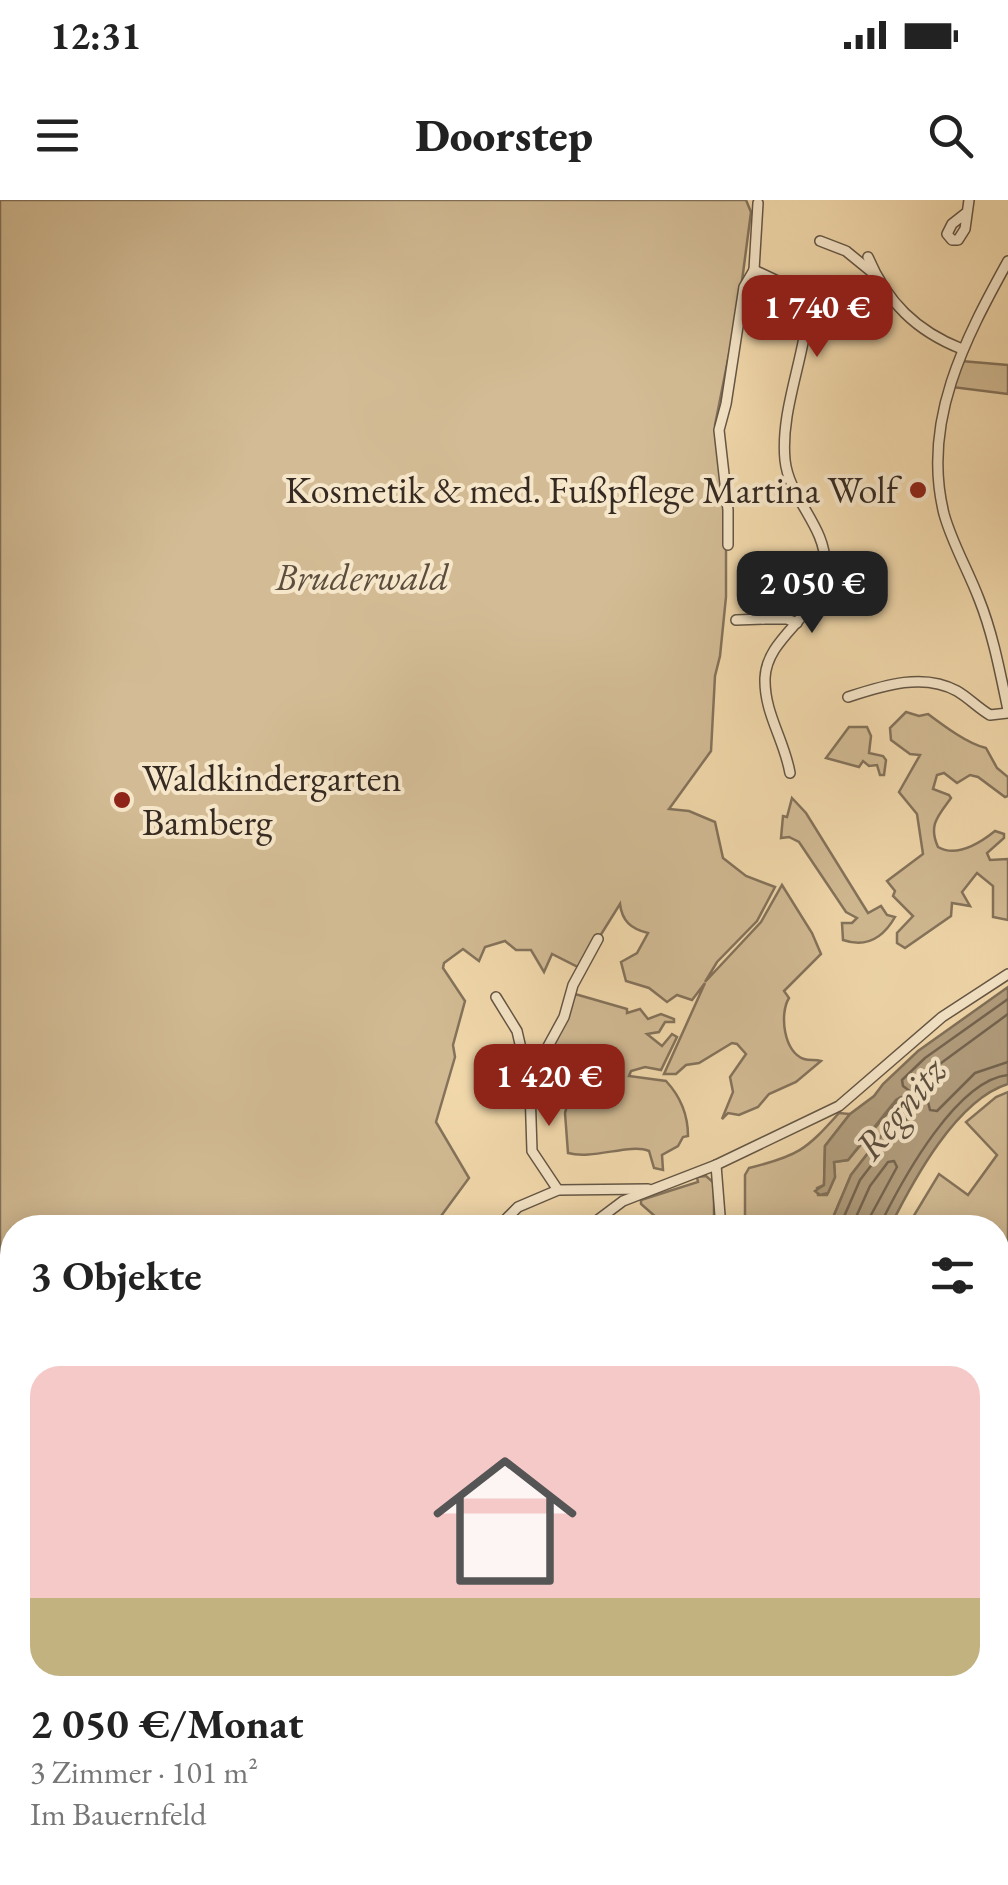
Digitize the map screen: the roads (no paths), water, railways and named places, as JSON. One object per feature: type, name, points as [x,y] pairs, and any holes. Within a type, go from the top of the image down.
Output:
[{"type":"street","points":[[966,213],[969,200]]},
{"type":"street","points":[[728,546],[728,500],[720,424],[744,287],[754,270],[757,201]]},
{"type":"street","points":[[820,241],[846,251],[876,276]]},
{"type":"street","points":[[868,257],[894,305],[909,320],[941,341],[962,349]]},
{"type":"street","points":[[848,696],[893,684],[932,683],[958,692],[990,714],[1008,711],[986,616],[947,524],[939,484],[943,408],[962,349],[1008,261]]},
{"type":"street","points":[[754,270],[800,292],[808,302],[785,453],[790,482],[818,535],[825,565],[818,595],[771,656],[765,676],[767,705],[790,772]]},
{"type":"street","points":[[763,619],[764,561]]},
{"type":"street","points":[[736,620],[787,619],[798,623]]},
{"type":"street","points":[[558,1190],[532,1151],[532,1078],[598,940]]},
{"type":"street","points":[[604,1215],[623,1201],[716,1166],[840,1106],[942,1017],[1008,974]]},
{"type":"street","points":[[496,996],[517,1031],[526,1070],[532,1078]]},
{"type":"street","points":[[716,1166],[720,1215]]},
{"type":"street","points":[[511,1215],[558,1190],[651,1190]]},
{"type":"water","points":[[1008,987],[1008,1084],[989,1093],[954,1124],[896,1215],[834,1215],[851,1175],[906,1099],[896,1100],[848,1160],[834,1162],[835,1177],[828,1193],[820,1195],[815,1191],[824,1185],[825,1146],[850,1114],[874,1096],[918,1051]]},
{"type":"place","name":"Kosmetik & med. Fußpflege Martina Wolf","points":[[918,490]]},
{"type":"place","name":"Waldkindergarten Bamberg","points":[[122,800]]},
{"type":"park label","name":"Bruderwald","points":[[362,577]]},
{"type":"water label","name":"Regnitz","points":[[900,1108]]}]
